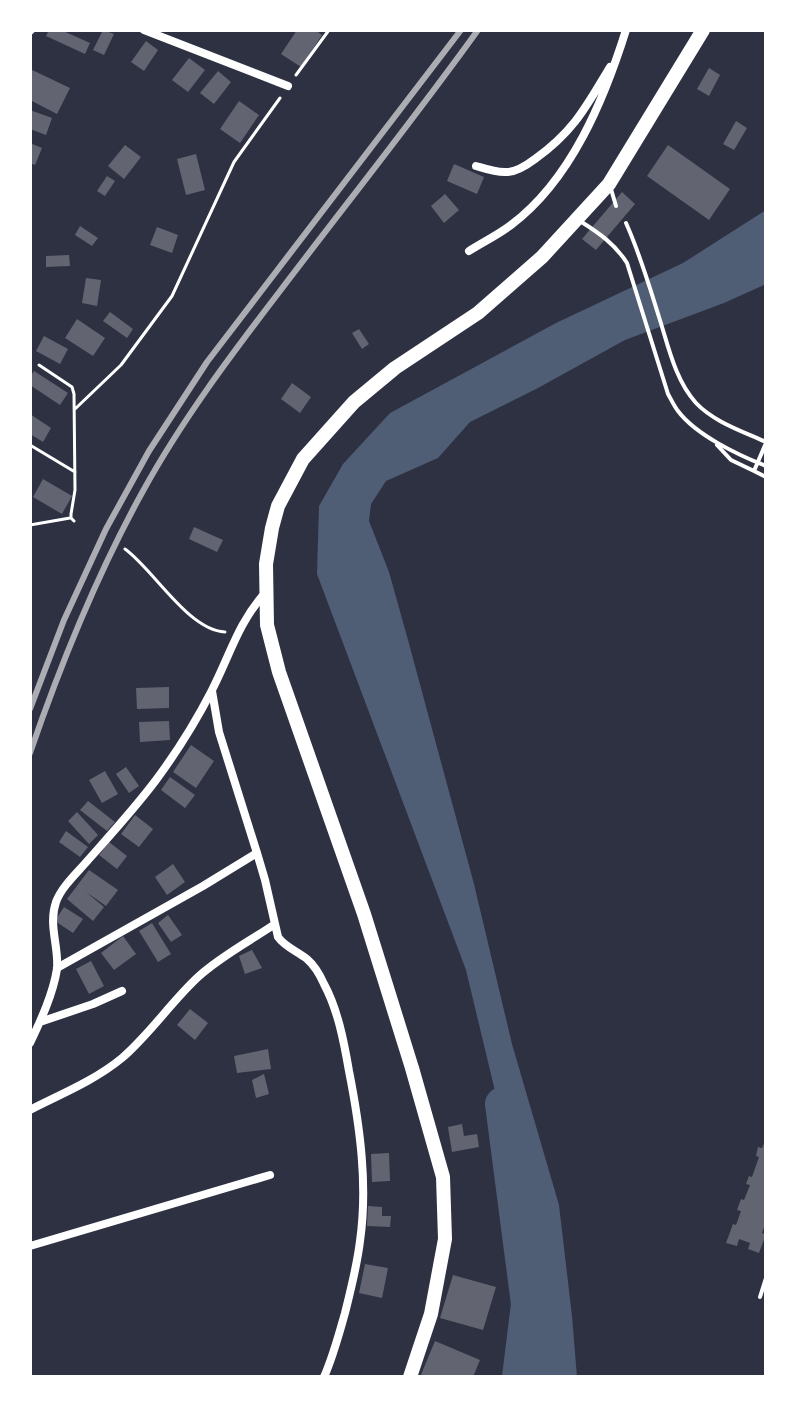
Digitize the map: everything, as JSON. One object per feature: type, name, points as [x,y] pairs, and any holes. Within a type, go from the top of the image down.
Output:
[{"type":"main road","points":[[410,1377],[431,1314],[443,1254],[443,1177],[364,914],[279,672],[267,625],[266,564],[272,528],[278,506],[303,459],[354,402],[395,368],[478,313],[542,257],[609,184],[703,30]]},
{"type":"street","points":[[144,30],[288,86]]},
{"type":"street","points":[[469,251],[512,224],[544,194],[575,150],[598,107],[626,30]]},
{"type":"street","points":[[476,166],[511,172],[555,145],[576,123],[618,53]]},
{"type":"street","points":[[30,1043],[57,968],[53,916],[60,894],[156,780],[174,754],[212,691],[240,627],[267,590]]},
{"type":"street","points":[[212,691],[219,732],[257,853],[278,937],[308,959],[326,986],[336,1013],[361,1143],[361,1240],[352,1285],[324,1377]]},
{"type":"street","points":[[57,968],[257,853]]},
{"type":"street","points":[[30,1110],[78,1087],[113,1064],[140,1041],[204,972],[275,924]]},
{"type":"street","points":[[40,1022],[122,991]]},
{"type":"street","points":[[30,1246],[270,1175]]},
{"type":"lane","points":[[609,184],[616,206]]},
{"type":"lane","points":[[577,219],[609,240],[627,263],[668,394],[677,411],[713,440],[766,466]]},
{"type":"lane","points":[[626,223],[683,385],[695,402],[711,416],[766,443],[754,471]]},
{"type":"lane","points":[[713,440],[731,460],[766,477]]},
{"type":"lane","points":[[760,1297],[766,1278]]},
{"type":"path","points":[[75,409],[121,365],[172,296],[234,162],[329,30]]},
{"type":"path","points":[[30,525],[72,519],[74,498],[74,394],[72,387],[39,365]]},
{"type":"path","points":[[30,445],[75,472]]},
{"type":"path","points":[[125,549],[201,624],[216,631]]},
{"type":"water","points":[[766,210],[766,284],[625,340],[470,422],[438,458],[386,481],[371,504],[369,521],[389,572],[408,640],[474,884],[512,1044],[559,1205],[577,1377],[512,1377],[534,1254],[466,970],[317,574],[319,506],[343,464],[390,413],[556,323],[683,263]]},
{"type":"building","points":[[49,30],[61,30],[90,43],[85,54],[46,36]]},
{"type":"building","points":[[103,30],[114,34],[104,55],[93,50]]},
{"type":"building","points":[[297,30],[315,30],[322,35],[301,67],[281,54]]},
{"type":"building","points":[[146,41],[158,50],[144,71],[131,62]]},
{"type":"building","points":[[189,58],[205,70],[188,92],[172,80]]},
{"type":"building","points":[[709,68],[720,75],[709,96],[697,89]]},
{"type":"building","points":[[30,69],[70,88],[57,114],[30,100]]},
{"type":"building","points":[[218,71],[231,82],[214,104],[200,93]]},
{"type":"building","points":[[239,101],[259,115],[240,143],[220,129]]},
{"type":"building","points":[[30,110],[52,118],[46,135],[30,129]]},
{"type":"building","points":[[736,121],[747,128],[734,150],[723,144]]},
{"type":"building","points":[[30,143],[42,148],[35,165],[30,163]]},
{"type":"building","points":[[125,145],[141,157],[124,179],[108,166]]},
{"type":"building","points":[[668,145],[730,189],[709,220],[647,176]]},
{"type":"building","points":[[196,154],[205,190],[186,195],[177,159]]},
{"type":"building","points":[[454,164],[484,177],[477,194],[447,181]]},
{"type":"building","points":[[107,176],[115,181],[105,196],[97,191]]},
{"type":"building","points":[[622,192],[635,204],[596,250],[582,239]]},
{"type":"building","points":[[445,194],[459,210],[444,223],[431,206]]},
{"type":"building","points":[[80,226],[98,238],[92,246],[75,235]]},
{"type":"building","points":[[157,227],[178,235],[172,253],[150,245]]},
{"type":"building","points":[[69,255],[70,266],[46,267],[46,256]]},
{"type":"building","points":[[86,278],[101,280],[97,306],[82,303]]},
{"type":"building","points":[[110,312],[133,329],[127,338],[103,321]]},
{"type":"building","points":[[77,319],[105,338],[93,356],[65,338]]},
{"type":"building","points":[[359,329],[369,344],[362,349],[352,333]]},
{"type":"building","points":[[44,336],[68,349],[60,364],[36,351]]},
{"type":"building","points":[[34,371],[68,393],[60,405],[30,385]]},
{"type":"building","points":[[292,383],[311,397],[300,413],[281,399]]},
{"type":"building","points":[[30,414],[51,428],[43,442],[30,434]]},
{"type":"building","points":[[43,479],[72,496],[62,514],[33,497]]},
{"type":"building","points":[[194,527],[223,540],[217,552],[189,539]]},
{"type":"building","points":[[169,687],[169,708],[137,709],[136,688]]},
{"type":"building","points":[[169,721],[170,740],[140,742],[139,722]]},
{"type":"building","points":[[191,745],[214,761],[196,788],[173,772]]},
{"type":"building","points":[[126,767],[139,786],[129,793],[116,774]]},
{"type":"building","points":[[105,771],[118,794],[102,803],[89,780]]},
{"type":"building","points":[[170,777],[195,795],[185,808],[161,790]]},
{"type":"building","points":[[88,801],[115,822],[107,831],[80,810]]},
{"type":"building","points":[[77,812],[98,835],[89,844],[68,821]]},
{"type":"building","points":[[135,815],[153,829],[139,847],[121,834]]},
{"type":"building","points":[[66,831],[88,847],[80,857],[59,842]]},
{"type":"building","points":[[109,842],[127,856],[117,869],[99,855]]},
{"type":"building","points":[[173,864],[185,882],[167,895],[155,877]]},
{"type":"building","points":[[89,870],[118,890],[106,906],[86,892],[104,907],[93,921],[67,899]]},
{"type":"building","points":[[64,907],[83,919],[73,933],[55,921]]},
{"type":"building","points":[[168,915],[182,935],[171,942],[158,923]]},
{"type":"building","points":[[152,923],[171,954],[158,962],[139,931]]},
{"type":"building","points":[[123,936],[136,954],[114,970],[101,953]]},
{"type":"building","points":[[252,950],[262,968],[245,974],[239,956]]},
{"type":"building","points":[[91,961],[104,986],[89,994],[76,969]]},
{"type":"building","points":[[190,1009],[208,1023],[195,1040],[177,1025]]},
{"type":"building","points":[[268,1049],[271,1069],[237,1073],[234,1056]]},
{"type":"building","points":[[264,1074],[269,1094],[256,1098],[252,1080]]},
{"type":"building","points":[[462,1124],[464,1136],[477,1134],[479,1147],[452,1152],[448,1127]]},
{"type":"building","points":[[766,1139],[766,1222],[762,1233],[766,1234],[759,1253],[748,1249],[750,1243],[739,1239],[737,1246],[726,1243],[741,1211],[737,1210],[741,1199],[744,1200],[750,1185],[746,1184],[759,1157],[756,1156],[758,1147],[762,1148]]},
{"type":"building","points":[[389,1153],[390,1181],[372,1182],[371,1154]]},
{"type":"building","points":[[368,1206],[382,1207],[382,1216],[391,1216],[390,1227],[367,1226]]},
{"type":"building","points":[[365,1264],[388,1268],[382,1298],[359,1293]]},
{"type":"building","points":[[453,1275],[496,1287],[483,1330],[440,1318]]},
{"type":"building","points":[[435,1341],[480,1360],[473,1377],[420,1377]]},
{"type":"waterway","points":[[502,1104],[528,1304],[519,1377]]},
{"type":"railway","points":[[30,709],[64,620],[106,529],[149,451],[207,362],[461,30]]},
{"type":"railway","points":[[30,753],[95,587],[126,522],[174,439],[243,339],[478,30]]}]
